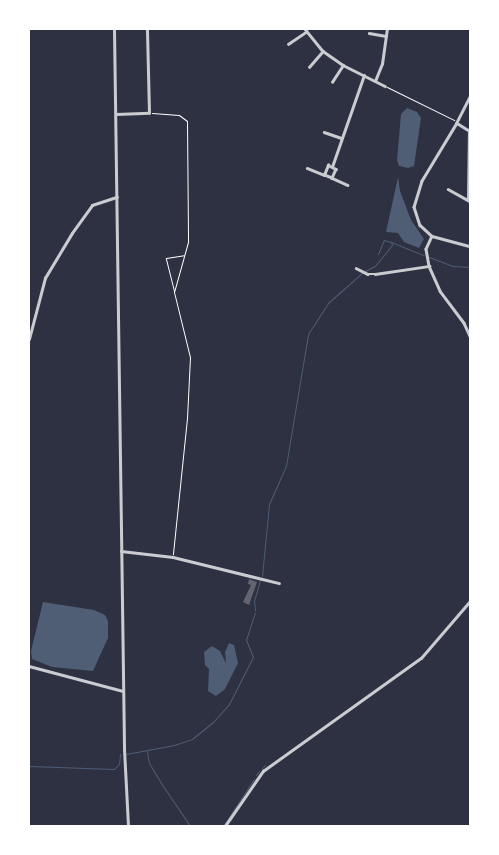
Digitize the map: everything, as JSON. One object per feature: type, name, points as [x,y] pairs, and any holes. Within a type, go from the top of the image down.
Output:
[{"type":"street","points":[[114,29],[118,197],[123,691],[128,826]]},
{"type":"street","points":[[116,114],[149,113],[147,29]]},
{"type":"street","points":[[375,81],[382,64],[387,29]]},
{"type":"street","points":[[288,44],[306,30],[323,51],[343,65],[385,86]]},
{"type":"street","points":[[369,33],[386,36]]},
{"type":"street","points":[[309,67],[323,51]]},
{"type":"street","points":[[332,82],[343,65]]},
{"type":"street","points":[[332,167],[364,75]]},
{"type":"street","points":[[470,97],[457,123],[422,181],[415,197],[414,207],[417,220],[432,236],[470,246]]},
{"type":"street","points":[[448,189],[469,201],[470,131],[457,123]]},
{"type":"street","points":[[324,132],[341,138]]},
{"type":"street","points":[[324,175],[328,165],[336,169],[332,178]]},
{"type":"street","points":[[306,168],[348,185]]},
{"type":"street","points":[[29,339],[45,278],[72,233],[92,205],[118,197]]},
{"type":"street","points":[[432,236],[426,249],[429,266],[440,291],[464,323],[470,336]]},
{"type":"street","points":[[356,268],[368,274],[375,274],[429,266]]},
{"type":"street","points":[[121,551],[173,557],[279,583]]},
{"type":"street","points":[[225,826],[263,770],[421,658],[470,601]]},
{"type":"street","points":[[29,666],[123,691]]},
{"type":"path","points":[[385,86],[436,109],[457,123]]},
{"type":"path","points":[[149,113],[179,115],[187,121],[188,218],[185,254],[174,292]]},
{"type":"path","points":[[173,557],[187,418],[190,358],[166,258],[185,254]]},
{"type":"water","points":[[407,108],[417,112],[421,118],[414,166],[408,168],[399,166],[397,160],[401,114]]},
{"type":"water","points":[[398,177],[400,191],[411,220],[424,239],[419,248],[404,242],[398,233],[386,232]]},
{"type":"water","points":[[43,602],[94,610],[105,615],[108,621],[108,638],[93,671],[52,667],[32,659],[31,651]]},
{"type":"water","points":[[229,643],[234,645],[238,663],[225,689],[216,696],[208,691],[209,669],[205,665],[204,652],[212,646],[220,651],[226,663],[225,652]]},
{"type":"building","points":[[249,579],[257,582],[249,605],[243,602],[251,585],[248,584]]},
{"type":"waterway","points":[[378,254],[384,240],[391,242]]},
{"type":"waterway","points":[[365,271],[375,266],[392,245],[391,242],[424,255]]},
{"type":"waterway","points":[[429,257],[453,266],[470,267]]},
{"type":"waterway","points":[[262,576],[269,504],[286,466],[308,334],[328,303],[362,273]]},
{"type":"waterway","points":[[255,610],[254,601],[260,580]]},
{"type":"waterway","points":[[126,754],[174,745],[192,739],[213,722],[229,704],[253,657],[246,640],[255,612]]},
{"type":"waterway","points":[[147,751],[149,763],[190,826]]},
{"type":"waterway","points":[[29,766],[114,769],[119,764],[120,754]]},
{"type":"waterway","points":[[262,768],[265,765]]},
{"type":"waterway","points":[[256,775],[259,771]]},
{"type":"waterway","points":[[223,826],[254,779]]}]
